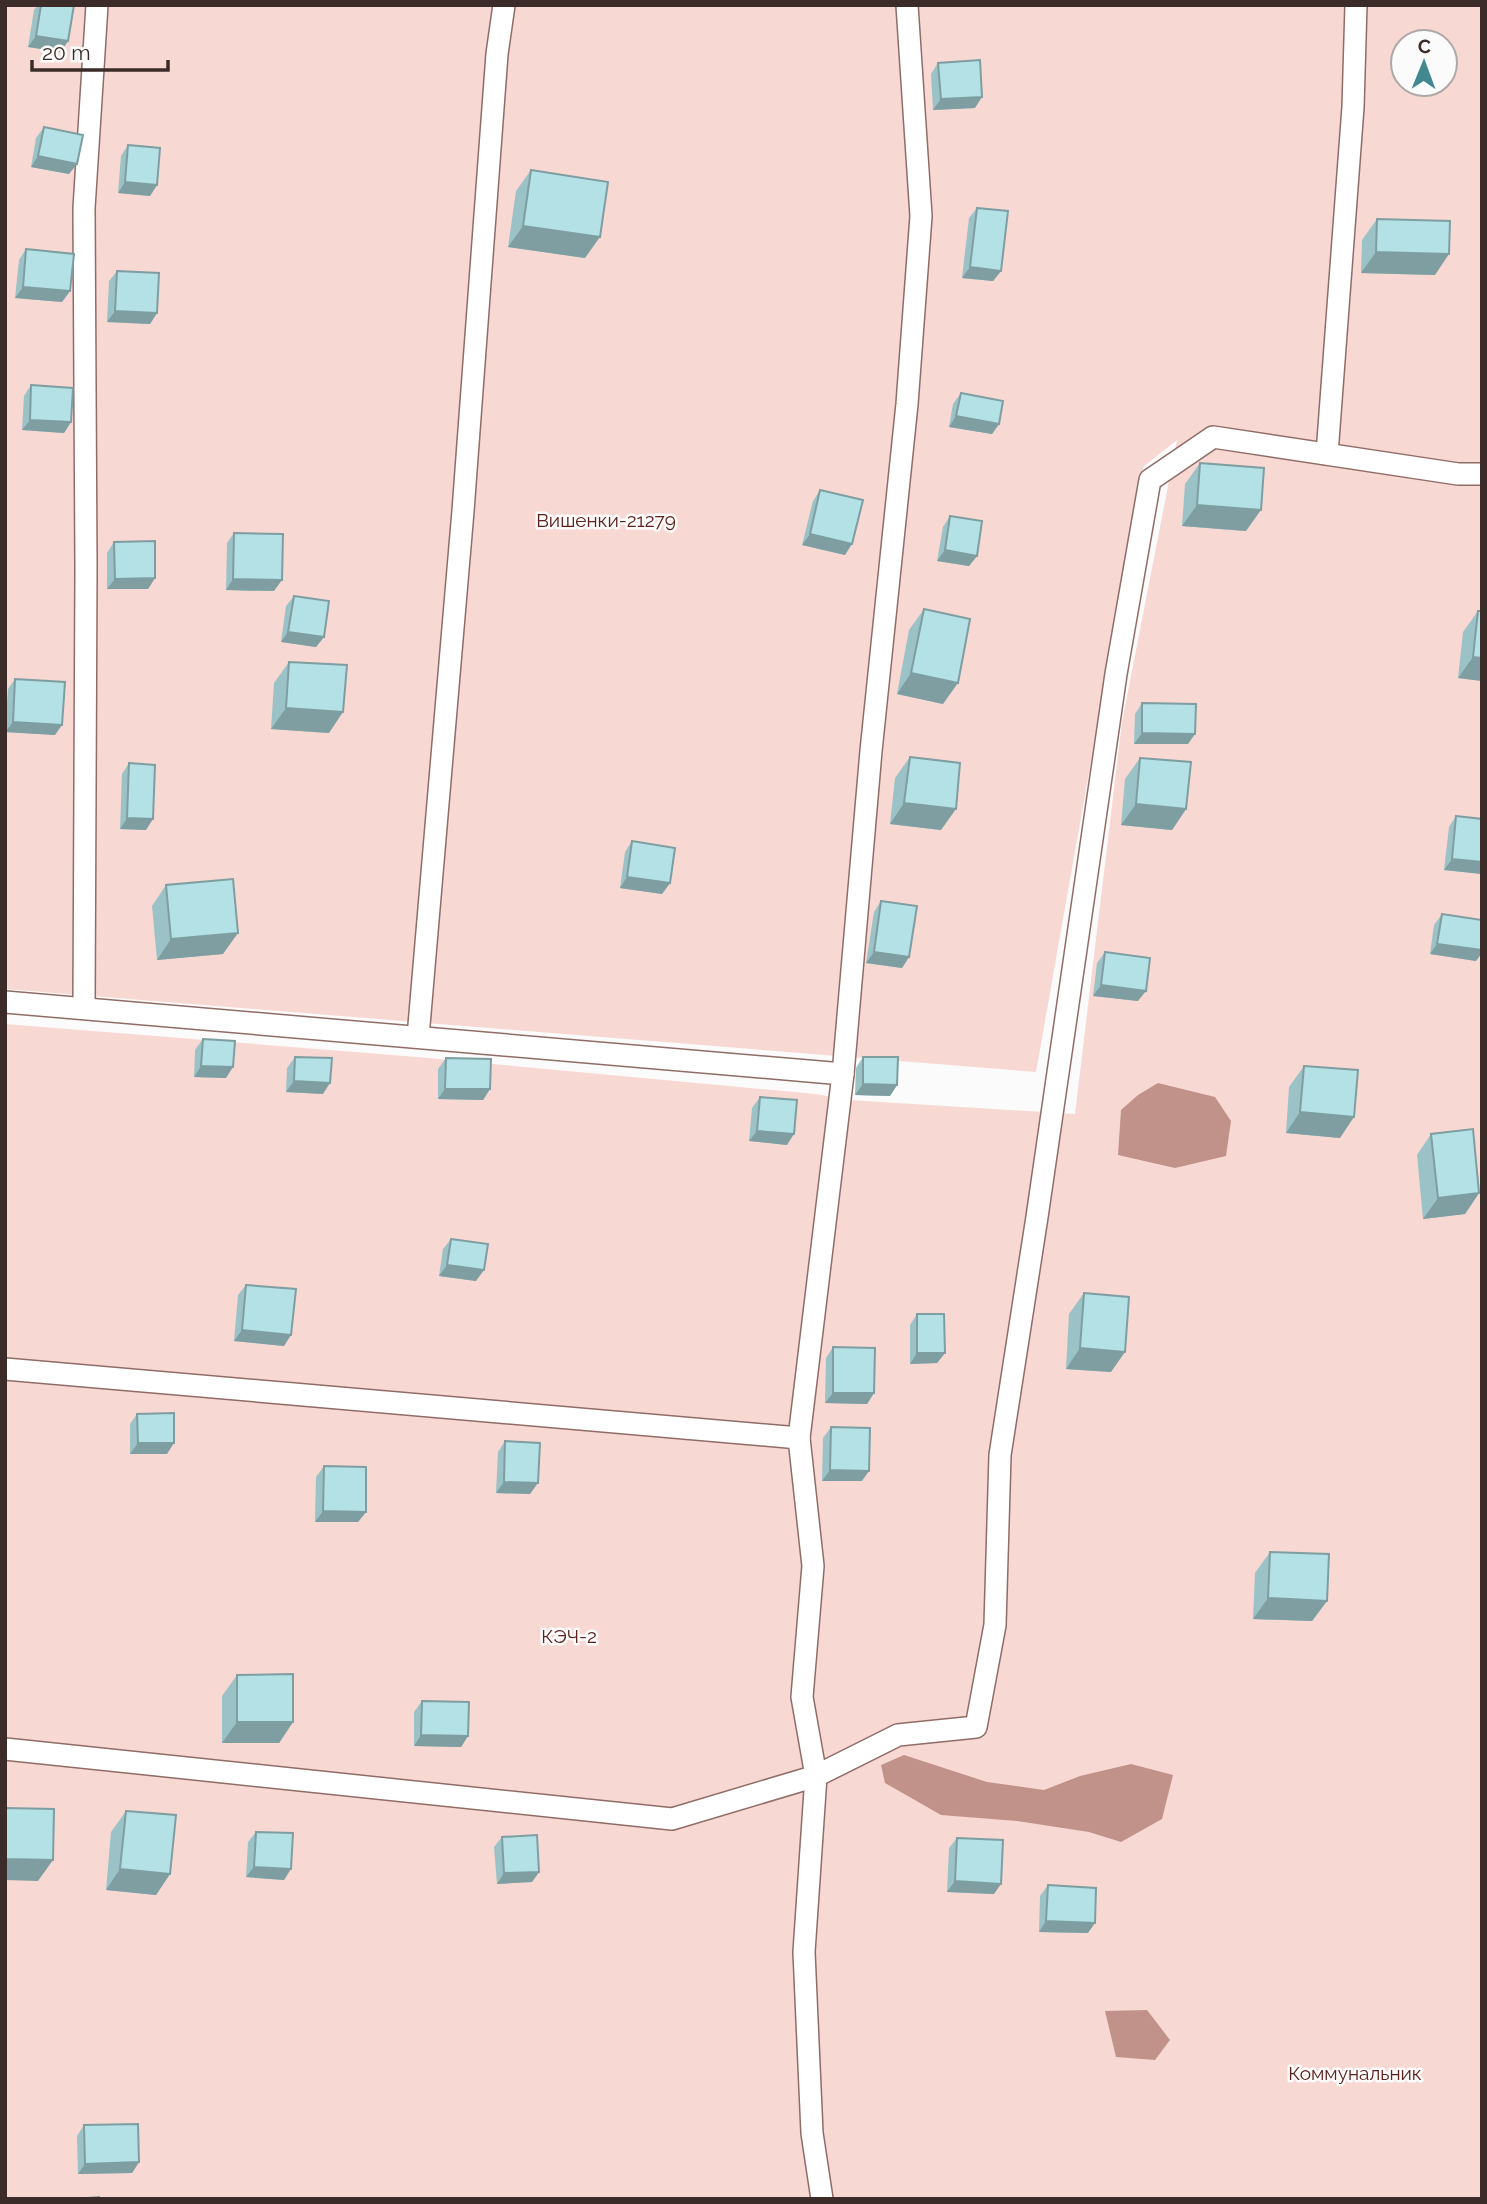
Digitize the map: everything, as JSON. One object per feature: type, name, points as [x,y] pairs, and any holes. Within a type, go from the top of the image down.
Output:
[{"type":"lane","points":[[85,1007],[84,208],[97,5]]},
{"type":"lane","points":[[418,1037],[504,5]]},
{"type":"lane","points":[[822,2199],[812,2133],[804,1952],[816,1776],[802,1697],[813,1566],[799,1438],[843,1074],[871,751],[907,404],[921,216],[907,5]]},
{"type":"lane","points":[[1327,454],[1353,107],[1356,5]]},
{"type":"lane","points":[[5,1749],[672,1819],[816,1776],[898,1735],[976,1727],[995,1625],[1000,1455],[1116,674],[1150,480],[1213,437],[1458,474],[1482,474]]},
{"type":"lane","points":[[5,1002],[843,1074]]},
{"type":"lane","points":[[5,1369],[799,1438]]},
{"type":"green space","name":"КЭЧ-2","points":[[5,5],[1482,5],[1482,2199],[5,2199],[5,1024],[417,1057],[816,1094],[848,1100],[1075,1114],[1122,722],[1177,440],[1143,467],[1036,1072],[5,989]]},
{"type":"shaded area","points":[[1158,1083],[1215,1097],[1231,1121],[1226,1156],[1175,1168],[1118,1155],[1121,1110]]},
{"type":"shaded area","points":[[904,1755],[987,1782],[1044,1790],[1080,1776],[1131,1764],[1173,1775],[1162,1819],[1121,1842],[1089,1832],[1017,1821],[941,1815],[885,1783],[881,1765]]},
{"type":"shaded area","points":[[1147,2010],[1170,2040],[1155,2060],[1116,2057],[1105,2011]]},
{"type":"building","points":[[41,5],[74,5],[68,41],[36,36]]},
{"type":"building","points":[[980,60],[982,97],[941,99],[938,63]]},
{"type":"building","points":[[44,127],[83,135],[77,164],[38,156]]},
{"type":"building","points":[[128,145],[160,148],[157,185],[125,182]]},
{"type":"building","points":[[531,170],[608,182],[600,237],[523,226]]},
{"type":"building","points":[[977,208],[1008,211],[1001,271],[970,267]]},
{"type":"building","points":[[1377,219],[1450,221],[1449,254],[1376,252]]},
{"type":"building","points":[[26,249],[74,254],[70,291],[23,287]]},
{"type":"building","points":[[117,271],[159,273],[157,313],[115,311]]},
{"type":"building","points":[[31,385],[73,388],[71,422],[30,420]]},
{"type":"building","points":[[961,393],[1003,401],[999,424],[956,416]]},
{"type":"building","points":[[1200,463],[1264,468],[1261,510],[1197,505]]},
{"type":"building","points":[[820,490],[863,500],[852,544],[810,534]]},
{"type":"building","points":[[950,516],[982,521],[977,556],[945,550]]},
{"type":"building","points":[[234,533],[283,534],[282,580],[233,579]]},
{"type":"building","points":[[155,541],[155,578],[115,579],[114,542]]},
{"type":"building","points":[[294,596],[329,601],[324,637],[288,632]]},
{"type":"building","points":[[924,609],[970,619],[958,683],[911,673]]},
{"type":"building","points":[[1478,611],[1482,611],[1482,658],[1473,657]]},
{"type":"building","points":[[289,662],[347,665],[343,712],[286,708]]},
{"type":"building","points":[[15,679],[65,682],[62,725],[13,722]]},
{"type":"building","points":[[1142,703],[1196,704],[1195,734],[1142,733]]},
{"type":"building","points":[[910,757],[960,763],[956,809],[904,803]]},
{"type":"building","points":[[1140,758],[1191,762],[1186,809],[1136,804]]},
{"type":"building","points":[[129,763],[155,765],[153,819],[127,818]]},
{"type":"building","points":[[1456,816],[1482,819],[1482,862],[1452,859]]},
{"type":"building","points":[[632,841],[675,848],[670,883],[627,877]]},
{"type":"building","points":[[233,879],[238,933],[171,939],[166,885]]},
{"type":"building","points":[[881,901],[917,906],[909,957],[874,952]]},
{"type":"building","points":[[1442,914],[1482,920],[1482,950],[1437,944]]},
{"type":"building","points":[[1105,952],[1150,958],[1146,991],[1101,985]]},
{"type":"building","points":[[203,1039],[235,1041],[233,1067],[201,1066]]},
{"type":"building","points":[[295,1057],[332,1058],[330,1083],[294,1081]]},
{"type":"building","points":[[863,1057],[898,1057],[897,1085],[863,1084]]},
{"type":"building","points":[[446,1058],[491,1059],[490,1089],[445,1089]]},
{"type":"building","points":[[1304,1066],[1358,1070],[1354,1117],[1300,1112]]},
{"type":"building","points":[[760,1097],[797,1100],[794,1134],[757,1131]]},
{"type":"building","points":[[1473,1129],[1479,1193],[1438,1198],[1431,1134]]},
{"type":"building","points":[[451,1239],[488,1244],[484,1270],[447,1265]]},
{"type":"building","points":[[246,1285],[296,1289],[291,1335],[242,1330]]},
{"type":"building","points":[[1084,1293],[1129,1297],[1125,1352],[1080,1348]]},
{"type":"building","points":[[917,1314],[944,1314],[945,1353],[917,1353]]},
{"type":"building","points":[[833,1347],[875,1348],[874,1393],[833,1393]]},
{"type":"building","points":[[174,1413],[174,1443],[138,1443],[137,1414]]},
{"type":"building","points":[[831,1427],[870,1428],[869,1471],[830,1470]]},
{"type":"building","points":[[505,1441],[540,1443],[538,1483],[504,1482]]},
{"type":"building","points":[[324,1466],[366,1467],[366,1512],[323,1511]]},
{"type":"building","points":[[1270,1552],[1329,1554],[1327,1601],[1268,1598]]},
{"type":"building","points":[[293,1674],[293,1722],[237,1722],[237,1675]]},
{"type":"building","points":[[422,1701],[469,1702],[468,1736],[421,1735]]},
{"type":"building","points":[[5,1808],[54,1809],[53,1860],[5,1859]]},
{"type":"building","points":[[126,1811],[176,1815],[170,1874],[120,1869]]},
{"type":"building","points":[[256,1832],[293,1833],[291,1869],[254,1867]]},
{"type":"building","points":[[537,1835],[539,1872],[504,1873],[502,1837]]},
{"type":"building","points":[[957,1838],[1003,1840],[1001,1884],[955,1881]]},
{"type":"building","points":[[1048,1885],[1096,1888],[1095,1923],[1046,1921]]},
{"type":"building","points":[[138,2124],[139,2162],[85,2164],[84,2125]]},
{"type":"park label","name":"Вишенки-21279","points":[[606,520]]},
{"type":"park label","name":"Коммунальник","points":[[1355,2073]]}]
